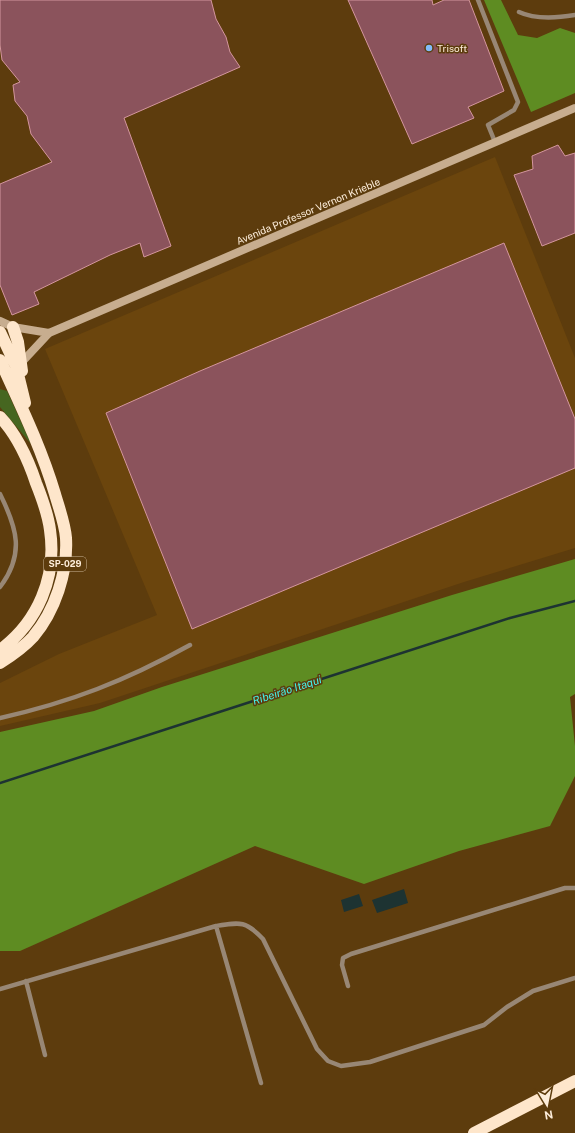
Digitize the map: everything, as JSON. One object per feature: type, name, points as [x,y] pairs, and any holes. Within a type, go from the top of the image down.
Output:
[{"type":"highway","name":"SP-029","points":[[0,663],[12,656],[33,637],[48,614],[60,586],[66,561],[66,537],[59,507],[29,422],[19,364],[17,335],[13,327]]},
{"type":"highway","name":"SP-029","points":[[0,332],[19,364]]},
{"type":"highway","name":"SP-029","points":[[0,360],[3,375],[29,422]]},
{"type":"highway","points":[[3,375],[19,364]]},
{"type":"highway","name":"SP-029","points":[[0,417],[17,438],[33,473],[47,517],[52,552],[47,586],[39,606],[18,635],[0,650]]},
{"type":"highway","points":[[474,1133],[575,1081]]},
{"type":"street","name":"Avenida Professor Vernon Krieble","points":[[19,364],[48,332],[575,108]]},
{"type":"street","points":[[0,321],[13,327],[48,332]]},
{"type":"lane","points":[[478,0],[518,102],[514,110],[488,125],[495,142]]},
{"type":"lane","points":[[519,12],[527,16],[541,18],[575,14]]},
{"type":"lane","points":[[0,494],[12,519],[17,548],[14,563],[0,587]]},
{"type":"lane","points":[[0,718],[41,709],[82,696],[121,681],[190,645]]},
{"type":"lane","points":[[348,986],[342,965],[343,958],[351,954],[565,888],[575,888]]},
{"type":"lane","points":[[0,989],[216,926],[236,922],[252,927],[264,939],[317,1049],[328,1061],[341,1066],[370,1062],[484,1025],[507,1007],[533,991],[575,978]]},
{"type":"lane","points":[[216,926],[261,1083]]},
{"type":"lane","points":[[26,981],[45,1055]]},
{"type":"shaded area","points":[[495,157],[575,358],[575,548],[464,582],[100,703],[0,726],[0,683],[59,654],[157,615],[45,349]]},
{"type":"green space","points":[[484,0],[501,0],[518,35],[537,38],[560,28],[575,33],[575,93],[531,112]]},
{"type":"green space","points":[[0,389],[7,391],[31,444],[0,407]]},
{"type":"green space","points":[[575,559],[575,694],[570,697],[575,746],[575,776],[550,826],[459,851],[364,884],[255,846],[20,951],[0,951],[0,732],[94,711],[162,687],[452,595]]},
{"type":"water","points":[[404,889],[408,903],[377,913],[372,900]]},
{"type":"water","points":[[359,894],[363,906],[344,912],[341,900]]},
{"type":"building","points":[[0,0],[211,0],[216,19],[226,37],[230,52],[240,67],[124,118],[171,246],[144,257],[140,243],[110,255],[34,292],[39,304],[12,315],[0,285],[0,184],[52,162],[31,134],[27,116],[15,101],[13,85],[20,82],[2,60],[0,45]]},
{"type":"building","name":"Trisoft","points":[[348,0],[432,0],[433,5],[444,0],[469,0],[504,91],[468,107],[474,118],[412,144]]},
{"type":"building","points":[[558,145],[565,156],[575,153],[575,233],[542,246],[514,175],[533,169],[532,156]]},
{"type":"building","points":[[504,243],[575,419],[575,468],[192,629],[106,413],[200,371]]},
{"type":"waterway","name":"Ribeirão Itaqui","points":[[0,783],[510,618],[575,601]]},
{"type":"place","name":"Trisoft","points":[[429,48]]}]
